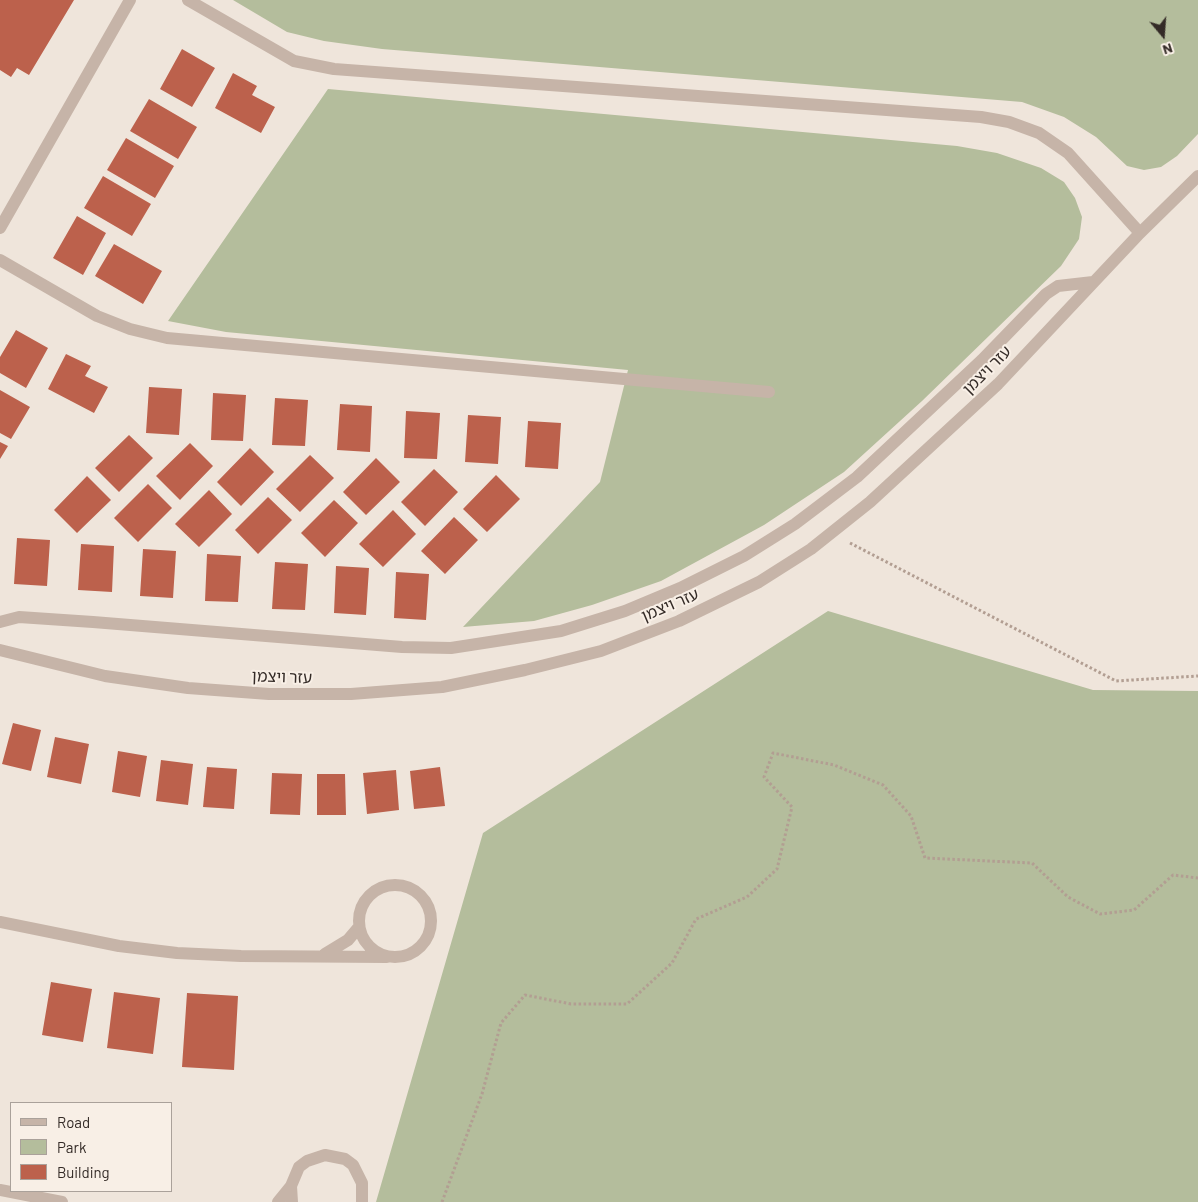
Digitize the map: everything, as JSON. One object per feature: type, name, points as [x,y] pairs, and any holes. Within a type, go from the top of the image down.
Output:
[{"type":"street","points":[[0,228],[130,0]]},
{"type":"street","points":[[188,0],[294,61],[334,69],[981,117],[1009,122],[1039,133],[1068,152],[1140,233]]},
{"type":"street","name":"עזר ויצמן","points":[[0,650],[105,676],[188,688],[269,694],[351,694],[442,687],[525,670],[600,651],[679,621],[758,582],[832,533],[920,459],[970,411],[1140,233],[1198,176]]},
{"type":"street","points":[[0,260],[97,316],[130,329],[167,338],[769,392]]},
{"type":"street","points":[[0,622],[19,618],[93,622],[402,647],[451,648],[561,631],[625,611],[680,588],[744,556],[795,524],[857,478],[914,426],[1046,294],[1058,286],[1093,282]]},
{"type":"street","points":[[0,922],[110,944],[178,953],[241,956],[322,955],[387,957],[409,955],[426,942],[432,922],[427,903],[421,895],[404,885],[394,884],[375,890],[362,905],[359,916],[359,927],[362,937],[369,946],[387,957]]},
{"type":"street","points":[[322,955],[348,940],[359,927]]},
{"type":"street","points":[[278,1202],[291,1186],[296,1172],[307,1161],[325,1155],[345,1160],[359,1173],[363,1192],[362,1202]]},
{"type":"street","points":[[291,1186],[292,1202]]},
{"type":"street","points":[[10,1192],[62,1202]]},
{"type":"path","points":[[832,533],[1116,681],[1198,676]]},
{"type":"path","points":[[442,1202],[482,1094],[501,1023],[525,996],[571,1004],[627,1004],[672,963],[696,919],[747,897],[777,870],[792,807],[764,777],[773,753],[834,765],[883,785],[911,816],[925,858],[1032,863],[1068,896],[1100,914],[1134,910],[1172,875],[1198,878]]},
{"type":"green space","points":[[233,0],[1198,0],[1198,134],[1177,156],[1161,167],[1144,170],[1127,166],[1096,137],[1064,117],[1022,102],[382,49],[324,41],[287,32]]},
{"type":"green space","points":[[328,89],[957,146],[997,153],[1041,168],[1064,182],[1075,198],[1082,217],[1079,239],[1061,266],[922,401],[844,472],[764,525],[661,581],[592,605],[534,621],[463,627],[600,482],[628,370],[226,332],[168,321]]},
{"type":"green space","points":[[828,611],[1093,690],[1198,691],[1198,1202],[376,1202],[483,833]]},
{"type":"building","points":[[0,0],[74,0],[29,75],[17,68],[11,77],[0,70]]},
{"type":"building","points":[[182,49],[215,68],[192,107],[160,89]]},
{"type":"building","points":[[233,73],[257,86],[252,95],[275,107],[261,133],[215,108]]},
{"type":"building","points":[[149,99],[197,127],[178,159],[130,131]]},
{"type":"building","points":[[126,138],[174,166],[155,198],[107,170]]},
{"type":"building","points":[[103,176],[151,204],[132,236],[84,208]]},
{"type":"building","points":[[77,216],[106,233],[83,275],[53,258]]},
{"type":"building","points":[[114,244],[162,271],[143,304],[95,276]]},
{"type":"building","points":[[16,330],[48,348],[26,388],[0,373],[0,357]]},
{"type":"building","points":[[66,354],[91,366],[85,376],[108,387],[94,413],[48,389]]},
{"type":"building","points":[[149,387],[182,389],[179,435],[146,433]]},
{"type":"building","points":[[0,390],[30,407],[11,439],[0,433]]},
{"type":"building","points":[[213,393],[246,395],[243,441],[211,440]]},
{"type":"building","points":[[275,398],[308,400],[305,446],[272,445]]},
{"type":"building","points":[[340,404],[372,406],[370,452],[337,450]]},
{"type":"building","points":[[406,411],[440,413],[437,459],[404,458]]},
{"type":"building","points":[[468,415],[501,417],[498,464],[465,462]]},
{"type":"building","points":[[528,421],[561,423],[558,469],[525,467]]},
{"type":"building","points":[[129,435],[153,458],[119,492],[95,468]]},
{"type":"building","points":[[0,442],[8,446],[0,459]]},
{"type":"building","points":[[190,443],[213,466],[180,500],[156,476]]},
{"type":"building","points":[[250,448],[274,472],[241,506],[217,482]]},
{"type":"building","points":[[310,455],[334,478],[300,512],[276,489]]},
{"type":"building","points":[[376,458],[400,482],[366,515],[343,492]]},
{"type":"building","points":[[434,469],[458,492],[425,526],[401,502]]},
{"type":"building","points":[[496,475],[520,499],[487,532],[463,509]]},
{"type":"building","points":[[87,476],[111,500],[77,533],[54,510]]},
{"type":"building","points":[[148,484],[172,508],[138,542],[114,518]]},
{"type":"building","points":[[209,490],[232,514],[199,547],[175,524]]},
{"type":"building","points":[[268,497],[292,520],[258,554],[235,530]]},
{"type":"building","points":[[334,500],[358,523],[325,557],[301,533]]},
{"type":"building","points":[[393,510],[416,534],[383,567],[359,544]]},
{"type":"building","points":[[454,517],[478,540],[445,574],[421,551]]},
{"type":"building","points":[[17,538],[50,540],[47,586],[14,584]]},
{"type":"building","points":[[81,544],[114,546],[112,592],[78,590]]},
{"type":"building","points":[[143,549],[176,551],[173,598],[140,596]]},
{"type":"building","points":[[207,554],[241,556],[238,602],[205,601]]},
{"type":"building","points":[[275,562],[308,564],[305,610],[272,609]]},
{"type":"building","points":[[336,566],[369,568],[366,615],[334,613]]},
{"type":"building","points":[[396,572],[429,574],[426,620],[394,618]]},
{"type":"building","points":[[13,723],[41,730],[31,771],[2,764]]},
{"type":"building","points":[[55,737],[89,744],[81,784],[47,777]]},
{"type":"building","points":[[118,751],[147,756],[140,797],[112,792]]},
{"type":"building","points":[[161,760],[193,764],[188,805],[156,801]]},
{"type":"building","points":[[207,767],[237,769],[234,809],[203,807]]},
{"type":"building","points":[[440,767],[445,806],[414,809],[410,771]]},
{"type":"building","points":[[396,770],[399,810],[367,814],[363,773]]},
{"type":"building","points":[[272,773],[302,774],[300,815],[270,814]]},
{"type":"building","points":[[317,774],[345,774],[346,815],[317,815]]},
{"type":"building","points":[[51,982],[92,989],[83,1042],[42,1035]]},
{"type":"building","points":[[114,992],[160,998],[153,1054],[107,1048]]},
{"type":"building","points":[[187,993],[238,996],[234,1070],[182,1067]]}]
